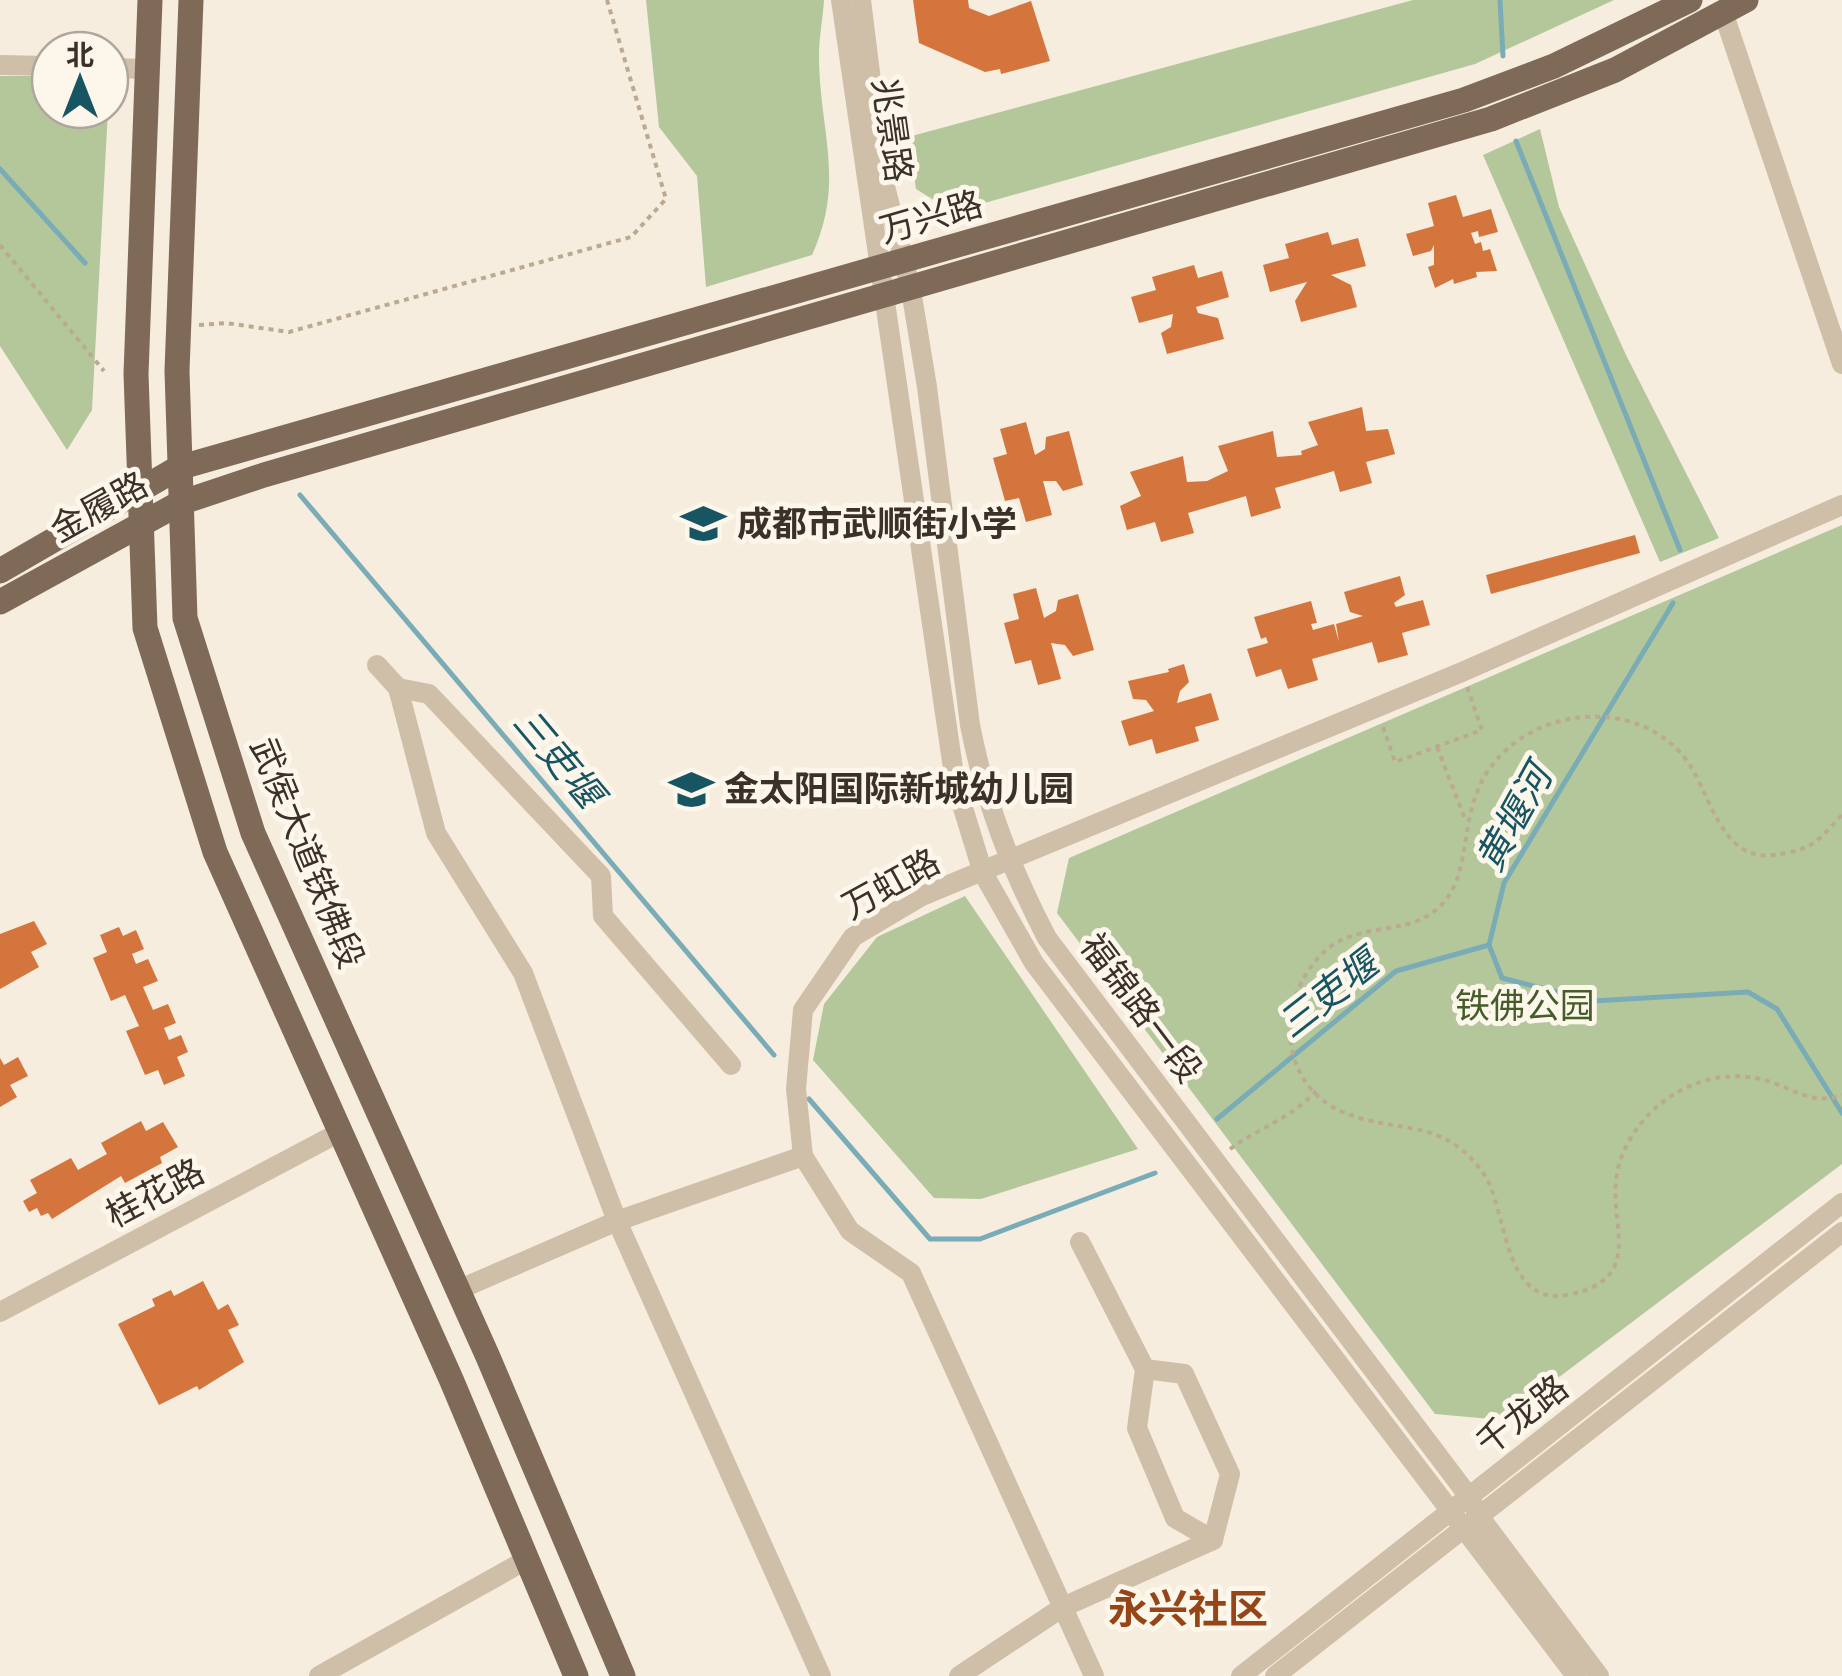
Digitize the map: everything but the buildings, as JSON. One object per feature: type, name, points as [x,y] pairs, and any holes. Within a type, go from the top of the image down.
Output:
[{"type":"main road","points":[[150,0],[136,374],[144,628],[214,852],[576,1676]]},
{"type":"main road","name":"武侯大道铁佛段","points":[[191,0],[179,326],[178,468],[185,618],[253,832],[458,1290],[623,1676]]},
{"type":"main road","name":"万兴路","points":[[140,493],[178,468],[1464,100],[1571,58],[1690,0]]},
{"type":"main road","name":"金履路","points":[[0,602],[180,503],[264,475],[1491,119],[1615,70],[1734,6]]},
{"type":"main road","name":"金履路","points":[[0,571],[140,493]]},
{"type":"street","name":"兆景路","points":[[842,0],[890,265]]},
{"type":"street","name":"兆景路","points":[[860,0],[890,265]]},
{"type":"street","points":[[1734,6],[1842,364]]},
{"type":"street","points":[[0,64],[30,65]]},
{"type":"street","points":[[130,69],[147,69]]},
{"type":"street","name":"福锦路一段","points":[[890,265],[911,290],[970,725],[980,778],[1008,863],[1047,938],[1215,1160],[1472,1515],[1599,1676]]},
{"type":"street","name":"福锦路一段","points":[[890,265],[884,298],[955,782],[983,872],[1034,963],[1452,1512]]},
{"type":"street","name":"万虹路","points":[[803,1156],[796,1089],[803,1010],[853,936],[922,896],[1462,672],[1842,505]]},
{"type":"street","points":[[377,665],[398,688],[436,833],[523,974],[617,1221],[821,1676]]},
{"type":"street","points":[[398,688],[429,694],[601,876],[603,916],[730,1065]]},
{"type":"street","name":"桂花路","points":[[0,1312],[340,1132]]},
{"type":"street","points":[[458,1290],[617,1221],[803,1156],[850,1231],[911,1273],[1094,1676]]},
{"type":"street","name":"千龙路","points":[[1275,1676],[1842,1202]]},
{"type":"street","name":"千龙路","points":[[1242,1676],[1452,1512],[1472,1515],[1842,1232]]},
{"type":"street","points":[[1080,1242],[1145,1369],[1138,1428],[1174,1518],[1214,1540]]},
{"type":"street","points":[[1145,1369],[1184,1374],[1230,1474],[1214,1540]]},
{"type":"street","name":"福锦路一段","points":[[1472,1515],[1576,1676]]},
{"type":"street","points":[[958,1676],[1063,1607],[1214,1540]]},
{"type":"street","points":[[319,1676],[526,1560]]},
{"type":"path","points":[[179,326],[226,323],[288,332],[632,237],[666,199],[608,0]]},
{"type":"path","points":[[0,245],[104,371]]},
{"type":"path","points":[[1377,708],[1395,762],[1482,730],[1462,672]]},
{"type":"path","points":[[1842,815],[1806,851],[1765,856],[1751,853],[1724,830],[1687,760],[1628,721],[1587,716],[1534,728],[1484,774],[1466,821],[1462,869],[1452,893],[1435,911],[1417,920],[1347,934],[1326,949],[1302,974],[1292,996],[1290,1040],[1303,1075],[1341,1112],[1431,1130],[1452,1140],[1485,1176],[1516,1269],[1544,1293],[1564,1296],[1608,1273],[1619,1256],[1622,1238],[1615,1186],[1619,1162],[1644,1120],[1668,1096],[1703,1080],[1728,1077],[1757,1078],[1814,1099],[1842,1095]]},
{"type":"path","points":[[1437,747],[1466,821]]},
{"type":"path","points":[[1215,1160],[1258,1128],[1298,1112],[1316,1091]]},
{"type":"green space","points":[[646,0],[824,0],[819,55],[829,179],[822,228],[812,255],[706,287],[697,176],[659,127]]},
{"type":"green space","points":[[1413,0],[1614,0],[1475,64],[953,212],[916,189],[908,137]]},
{"type":"green space","points":[[0,76],[30,76],[30,130],[107,130],[92,410],[67,450],[0,346]]},
{"type":"green space","points":[[1540,129],[1559,207],[1626,355],[1719,538],[1660,562],[1483,155]]},
{"type":"green space","name":"铁佛公园","points":[[1842,525],[1842,1164],[1502,1420],[1435,1414],[1057,913],[1069,858]]},
{"type":"green space","points":[[965,896],[1138,1149],[981,1199],[934,1198],[813,1060],[824,1004],[877,937]]},
{"type":"waterway","name":"黄堰河","points":[[1500,0],[1503,56]]},
{"type":"waterway","name":"黄堰河","points":[[1516,141],[1680,550]]},
{"type":"waterway","name":"三吏堰","points":[[0,169],[85,263]]},
{"type":"waterway","name":"三吏堰","points":[[300,495],[774,1055]]},
{"type":"waterway","name":"黄堰河","points":[[1673,603],[1504,883],[1489,945],[1502,978],[1593,1001],[1748,992],[1777,1009],[1842,1113]]},
{"type":"waterway","name":"三吏堰","points":[[1217,1119],[1396,971],[1489,945]]},
{"type":"waterway","name":"三吏堰","points":[[809,1099],[930,1239],[980,1239],[1155,1173]]},
{"type":"place","name":"成都市武顺街小学","points":[[704,524]]},
{"type":"place","name":"金太阳国际新城幼儿园","points":[[691,789]]},
{"type":"district","name":"永兴社区","points":[[1188,1609]]}]
